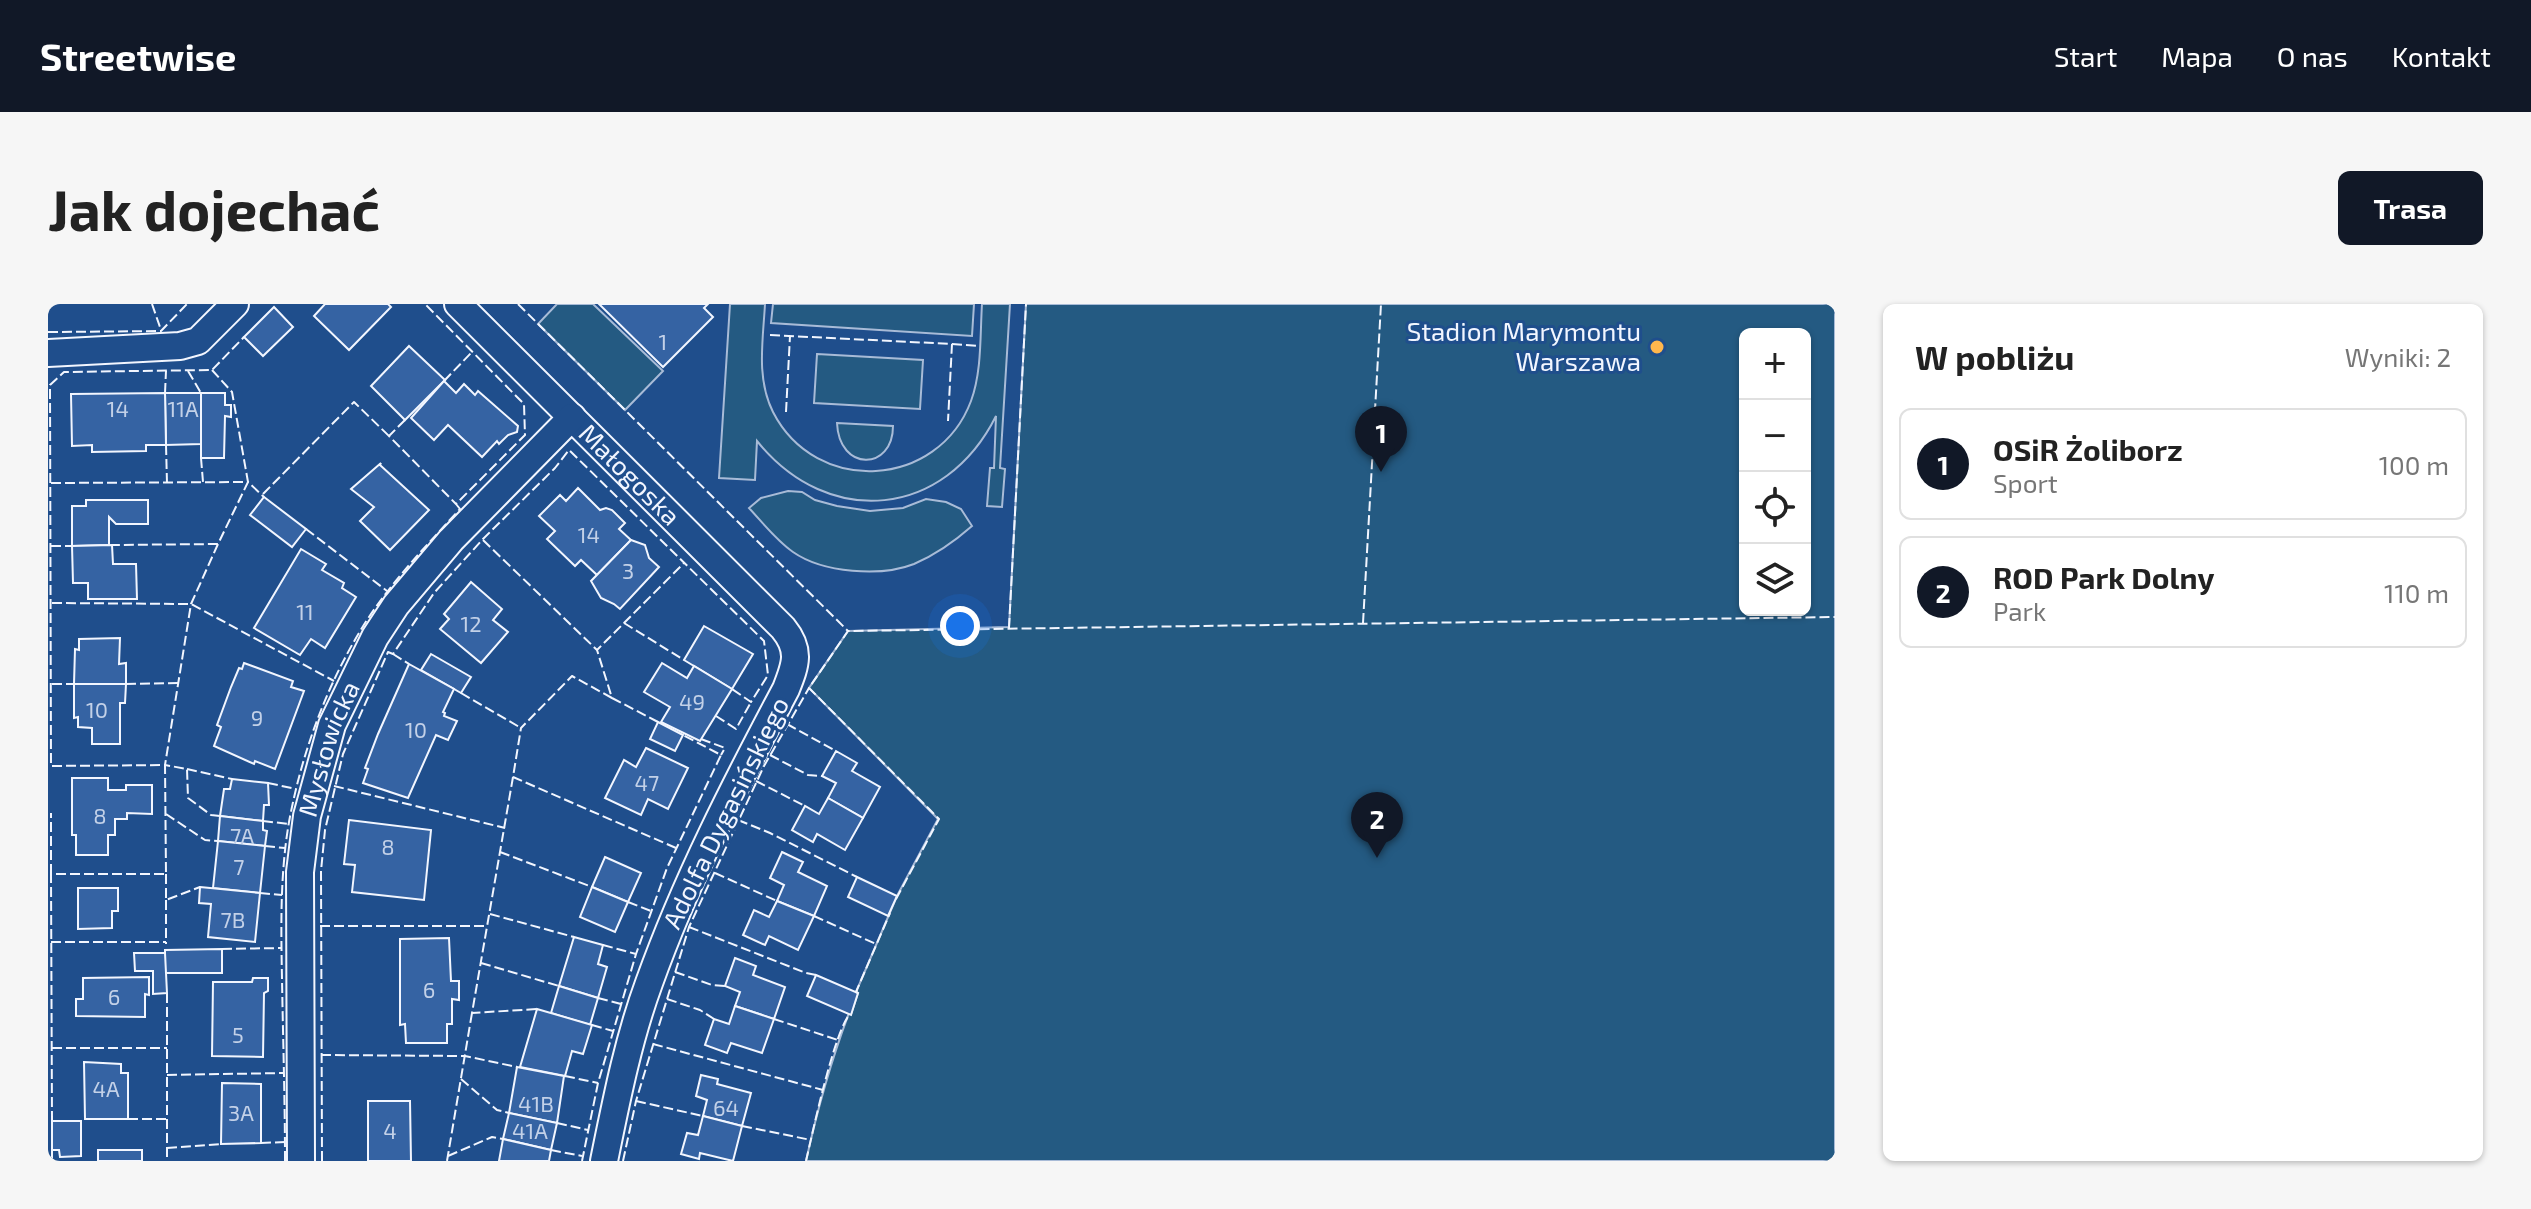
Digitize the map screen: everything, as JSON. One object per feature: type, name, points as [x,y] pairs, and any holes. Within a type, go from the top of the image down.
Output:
[{"type":"street","points":[[48,353],[180,346],[198,341],[235,304]]},
{"type":"street","name":"Małogoska","points":[[458,304],[783,628],[796,649]]},
{"type":"street","name":"Mysłowicka","points":[[301,1161],[300,872],[307,816],[332,725],[375,637],[396,605],[451,540],[572,417]]},
{"type":"street","name":"Adolfa Dygasińskiego","points":[[604,1161],[647,986],[697,862],[786,689],[794,669],[796,649]]},
{"type":"shaded area","points":[[557,304],[593,304],[663,371],[625,410],[538,324]]},
{"type":"shaded area","points":[[730,304],[765,304],[764,386],[773,412],[792,439],[817,458],[846,469],[876,471],[905,465],[932,452],[955,430],[975,389],[982,304],[1010,304],[1000,468],[1005,469],[1002,507],[987,506],[990,468],[994,468],[996,416],[974,450],[947,475],[917,492],[884,500],[851,499],[818,489],[786,470],[757,441],[755,480],[719,478]]},
{"type":"shaded area","points":[[773,304],[974,304],[972,336],[771,323]]},
{"type":"shaded area","points":[[1026,304],[1835,304],[1835,1161],[806,1161],[825,1086],[856,992],[897,896],[938,819],[809,688],[848,631],[1009,627]]},
{"type":"shaded area","points":[[817,354],[923,360],[920,409],[814,403]]},
{"type":"shaded area","points":[[837,423],[893,426],[891,441],[876,458],[866,460],[856,457],[840,439]]},
{"type":"shaded area","points":[[788,491],[802,492],[815,500],[837,506],[870,511],[903,508],[926,499],[946,502],[961,509],[972,526],[930,556],[901,568],[852,571],[820,565],[793,552],[749,508],[761,498]]},
{"type":"building","points":[[325,304],[388,304],[391,307],[349,350],[314,316]]},
{"type":"building","points":[[599,304],[708,304],[704,308],[713,317],[663,367]]},
{"type":"building","points":[[274,307],[293,327],[263,356],[244,337]]},
{"type":"building","points":[[409,346],[445,380],[405,420],[371,386]]},
{"type":"building","points":[[444,381],[456,393],[464,384],[475,395],[478,391],[518,426],[517,432],[508,435],[499,444],[497,441],[482,457],[448,425],[434,440],[411,418]]},
{"type":"building","points":[[165,393],[201,393],[201,444],[166,445]]},
{"type":"building","points":[[165,393],[166,445],[146,445],[146,451],[92,452],[92,445],[72,446],[71,394]]},
{"type":"building","points":[[201,393],[225,393],[225,405],[231,405],[231,417],[225,416],[224,458],[201,458]]},
{"type":"building","points":[[381,463],[429,510],[390,550],[360,521],[374,507],[351,489]]},
{"type":"building","points":[[578,488],[600,510],[612,510],[625,523],[619,529],[631,540],[597,575],[581,560],[575,566],[547,539],[555,531],[539,516],[560,495],[566,501]]},
{"type":"building","points":[[264,497],[306,529],[292,547],[250,515]]},
{"type":"building","points":[[86,500],[148,500],[148,524],[116,524],[109,517],[109,545],[72,546],[72,506],[86,506]]},
{"type":"building","points":[[631,540],[645,545],[649,558],[659,567],[620,609],[601,598],[591,581]]},
{"type":"building","points":[[112,545],[113,564],[136,564],[137,599],[88,599],[88,583],[73,583],[72,546]]},
{"type":"building","points":[[301,549],[326,564],[322,570],[344,583],[342,588],[356,597],[325,648],[311,639],[300,655],[254,628]]},
{"type":"building","points":[[471,582],[502,609],[493,620],[508,632],[481,663],[440,629],[449,619],[444,614]]},
{"type":"building","points":[[704,626],[753,654],[732,689],[684,660]]},
{"type":"building","points":[[120,638],[119,664],[126,663],[126,684],[74,684],[75,649],[79,650],[79,639]]},
{"type":"building","points":[[431,654],[471,677],[461,693],[421,670]]},
{"type":"building","points":[[244,663],[293,681],[291,687],[304,691],[275,769],[255,761],[254,764],[214,746],[221,727],[217,725],[239,668],[242,669]]},
{"type":"building","points":[[662,663],[687,678],[694,666],[732,689],[700,741],[661,722],[670,707],[644,692]]},
{"type":"building","points":[[409,664],[454,689],[443,712],[444,716],[457,721],[448,740],[436,735],[408,798],[363,783],[368,769],[365,768],[378,734]]},
{"type":"building","points":[[74,684],[126,684],[125,703],[120,703],[120,744],[92,744],[92,728],[78,727],[78,717],[74,718]]},
{"type":"building","points":[[658,722],[683,735],[675,751],[650,739]]},
{"type":"building","points":[[646,748],[688,768],[668,809],[648,799],[641,815],[605,798],[624,760],[636,767]]},
{"type":"building","points":[[836,751],[857,763],[852,771],[880,787],[863,818],[828,798],[836,783],[822,776]]},
{"type":"building","points":[[72,778],[108,778],[108,790],[126,790],[126,785],[152,785],[152,814],[127,813],[127,819],[115,819],[115,835],[108,835],[108,855],[76,855],[76,835],[72,835]]},
{"type":"building","points":[[232,779],[268,783],[269,805],[264,805],[263,821],[220,816],[224,789],[230,789]]},
{"type":"building","points":[[828,798],[863,818],[845,850],[817,834],[813,842],[792,830],[805,806],[819,814]]},
{"type":"building","points":[[220,816],[263,821],[263,830],[267,831],[265,846],[218,841]]},
{"type":"building","points":[[349,820],[431,830],[424,900],[352,892],[355,865],[344,864]]},
{"type":"building","points":[[218,841],[265,846],[260,893],[213,888]]},
{"type":"building","points":[[782,852],[803,862],[798,872],[827,886],[814,916],[777,901],[784,885],[770,878]]},
{"type":"building","points":[[605,857],[641,873],[628,902],[592,887]]},
{"type":"building","points":[[857,877],[897,896],[888,916],[848,897]]},
{"type":"building","points":[[200,887],[260,893],[255,942],[208,937],[211,904],[199,903]]},
{"type":"building","points":[[592,887],[628,902],[615,932],[580,917]]},
{"type":"building","points":[[78,888],[118,888],[118,911],[112,911],[112,928],[78,929]]},
{"type":"building","points":[[777,901],[814,916],[798,950],[769,936],[765,945],[743,935],[754,910],[769,917]]},
{"type":"building","points":[[574,937],[603,945],[598,964],[607,967],[598,998],[559,986]]},
{"type":"building","points":[[449,938],[451,981],[459,981],[459,1000],[452,999],[452,1024],[447,1024],[447,1043],[406,1043],[405,1024],[400,1025],[400,939]]},
{"type":"building","points":[[222,949],[222,973],[165,973],[165,950]]},
{"type":"building","points":[[134,953],[165,953],[167,993],[153,994],[153,971],[135,971]]},
{"type":"building","points":[[735,958],[756,966],[753,975],[785,987],[774,1019],[735,1006],[740,992],[725,986]]},
{"type":"building","points":[[816,975],[858,993],[851,1015],[807,996]]},
{"type":"building","points":[[149,977],[145,1017],[76,1016],[76,999],[83,999],[83,978]]},
{"type":"building","points":[[253,978],[268,978],[268,991],[264,993],[263,1057],[212,1056],[213,982],[252,982]]},
{"type":"building","points":[[559,986],[598,998],[590,1025],[551,1013]]},
{"type":"building","points":[[735,1006],[774,1019],[762,1053],[731,1043],[727,1053],[705,1045],[714,1019],[729,1024]]},
{"type":"building","points":[[537,1009],[592,1025],[583,1054],[572,1051],[565,1076],[520,1067]]},
{"type":"building","points":[[84,1062],[121,1064],[121,1073],[128,1073],[128,1119],[85,1119]]},
{"type":"building","points":[[517,1067],[564,1076],[557,1123],[509,1113]]},
{"type":"building","points":[[701,1075],[718,1079],[717,1084],[751,1093],[742,1126],[703,1116],[707,1100],[696,1096]]},
{"type":"building","points":[[222,1083],[261,1084],[261,1143],[221,1144]]},
{"type":"building","points":[[368,1101],[410,1101],[411,1161],[368,1161]]},
{"type":"building","points":[[509,1113],[557,1123],[551,1150],[503,1139]]},
{"type":"building","points":[[703,1116],[742,1126],[733,1161],[700,1153],[699,1159],[681,1154],[687,1133],[698,1135]]},
{"type":"building","points":[[52,1121],[81,1121],[81,1156],[60,1157],[59,1150],[52,1150]]},
{"type":"building","points":[[503,1139],[551,1150],[549,1161],[499,1161]]},
{"type":"building","points":[[98,1150],[142,1150],[142,1161],[98,1161]]},
{"type":"fence","points":[[152,304],[161,330]]},
{"type":"fence","points":[[48,332],[161,331],[187,304]]},
{"type":"fence","points":[[285,1161],[281,940],[283,881],[294,795],[309,743],[340,667],[377,605],[460,509],[456,504],[525,435],[524,404],[425,304]]},
{"type":"fence","points":[[518,304],[848,631]]},
{"type":"fence","points":[[1009,628],[1026,304]]},
{"type":"fence","points":[[1363,623],[1381,304]]},
{"type":"fence","points":[[770,335],[952,344],[948,421]]},
{"type":"fence","points":[[786,412],[790,336]]},
{"type":"fence","points":[[52,1121],[51,874],[166,874],[165,765],[51,766],[50,385],[64,372],[212,370],[244,337]]},
{"type":"fence","points":[[952,344],[979,346]]},
{"type":"fence","points":[[444,381],[472,352]]},
{"type":"fence","points":[[212,370],[232,392],[248,482],[264,497]]},
{"type":"fence","points":[[165,393],[166,371]]},
{"type":"fence","points":[[188,371],[201,393]]},
{"type":"fence","points":[[263,494],[354,402],[389,436]]},
{"type":"fence","points":[[405,420],[389,436],[456,504]]},
{"type":"fence","points":[[166,445],[167,483]]},
{"type":"fence","points":[[322,1161],[321,871],[325,830],[343,754],[388,652],[393,654],[434,593],[569,450],[764,641],[768,675],[751,702],[732,689]]},
{"type":"fence","points":[[201,458],[203,482]]},
{"type":"fence","points":[[51,483],[248,482],[218,544],[112,545]]},
{"type":"fence","points":[[306,529],[387,591]]},
{"type":"fence","points":[[483,540],[597,650]]},
{"type":"fence","points":[[218,544],[191,604],[165,765],[187,769],[188,798],[211,815],[220,816]]},
{"type":"fence","points":[[51,546],[72,546]]},
{"type":"fence","points":[[676,848],[513,777],[521,728],[572,676],[612,698],[597,650],[684,563]]},
{"type":"fence","points":[[52,603],[191,604],[334,681]]},
{"type":"fence","points":[[896,899],[939,819],[809,688],[848,631],[1835,617]]},
{"type":"fence","points":[[624,623],[684,660]]},
{"type":"fence","points":[[393,654],[409,664]]},
{"type":"fence","points":[[126,684],[179,683]]},
{"type":"fence","points":[[52,684],[74,684]]},
{"type":"fence","points":[[623,1161],[636,1101],[689,927],[764,766],[809,688]]},
{"type":"fence","points":[[461,693],[521,728]]},
{"type":"fence","points":[[612,698],[658,722]]},
{"type":"fence","points":[[716,716],[736,729],[751,702]]},
{"type":"fence","points":[[787,724],[836,751]]},
{"type":"fence","points":[[582,1161],[598,1083],[636,954],[667,868],[721,755],[683,735]]},
{"type":"fence","points":[[701,739],[725,748],[721,755]]},
{"type":"fence","points":[[770,755],[808,775],[822,776]]},
{"type":"fence","points":[[187,769],[232,779]]},
{"type":"fence","points":[[513,777],[472,1013],[537,1009]]},
{"type":"fence","points":[[756,781],[805,806]]},
{"type":"fence","points":[[268,783],[296,789]]},
{"type":"fence","points":[[334,786],[505,828]]},
{"type":"fence","points":[[51,813],[51,874]]},
{"type":"fence","points":[[166,814],[205,840],[218,841]]},
{"type":"fence","points":[[738,820],[857,877]]},
{"type":"fence","points":[[263,821],[289,824]]},
{"type":"fence","points":[[265,846],[285,848]]},
{"type":"fence","points":[[500,852],[592,887]]},
{"type":"fence","points":[[715,873],[777,901]]},
{"type":"fence","points":[[166,874],[166,900],[200,887]]},
{"type":"fence","points":[[260,893],[282,895]]},
{"type":"fence","points":[[166,900],[166,944]]},
{"type":"fence","points":[[628,902],[651,911]]},
{"type":"fence","points":[[858,993],[890,913]]},
{"type":"fence","points":[[490,914],[574,937]]},
{"type":"fence","points":[[814,916],[876,944]]},
{"type":"fence","points":[[320,926],[488,926]]},
{"type":"fence","points":[[689,927],[816,975]]},
{"type":"fence","points":[[51,942],[166,942]]},
{"type":"fence","points":[[603,945],[636,954]]},
{"type":"fence","points":[[222,949],[282,948]]},
{"type":"fence","points":[[481,963],[559,986]]},
{"type":"fence","points":[[675,972],[712,985],[725,986]]},
{"type":"fence","points":[[167,993],[167,1161]]},
{"type":"fence","points":[[598,998],[621,1004]]},
{"type":"fence","points":[[667,999],[700,1010],[714,1019]]},
{"type":"fence","points":[[447,1161],[472,1013]]},
{"type":"fence","points":[[806,1161],[837,1040],[850,1014]]},
{"type":"fence","points":[[774,1019],[838,1040]]},
{"type":"fence","points":[[592,1025],[613,1031]]},
{"type":"fence","points":[[653,1044],[823,1090]]},
{"type":"fence","points":[[52,1048],[167,1048]]},
{"type":"fence","points":[[321,1055],[465,1056],[517,1067]]},
{"type":"fence","points":[[167,1075],[284,1073]]},
{"type":"fence","points":[[565,1076],[598,1083]]},
{"type":"fence","points":[[461,1079],[497,1110],[509,1113]]},
{"type":"fence","points":[[636,1101],[703,1116]]},
{"type":"fence","points":[[128,1119],[167,1119]]},
{"type":"fence","points":[[557,1123],[588,1130]]},
{"type":"fence","points":[[742,1126],[811,1140]]},
{"type":"fence","points":[[448,1156],[492,1137],[503,1139]]},
{"type":"fence","points":[[261,1143],[285,1142]]},
{"type":"fence","points":[[167,1148],[221,1144]]},
{"type":"fence","points":[[52,1150],[52,1161]]},
{"type":"fence","points":[[551,1150],[582,1156]]},
{"type":"place","name":"Stadion Marymontu Warszawa","points":[[1657,347]]},
{"type":"place","name":"OSiR Żoliborz","points":[[1381,472]]},
{"type":"place","name":"ROD Park Dolny","points":[[1377,858]]}]
